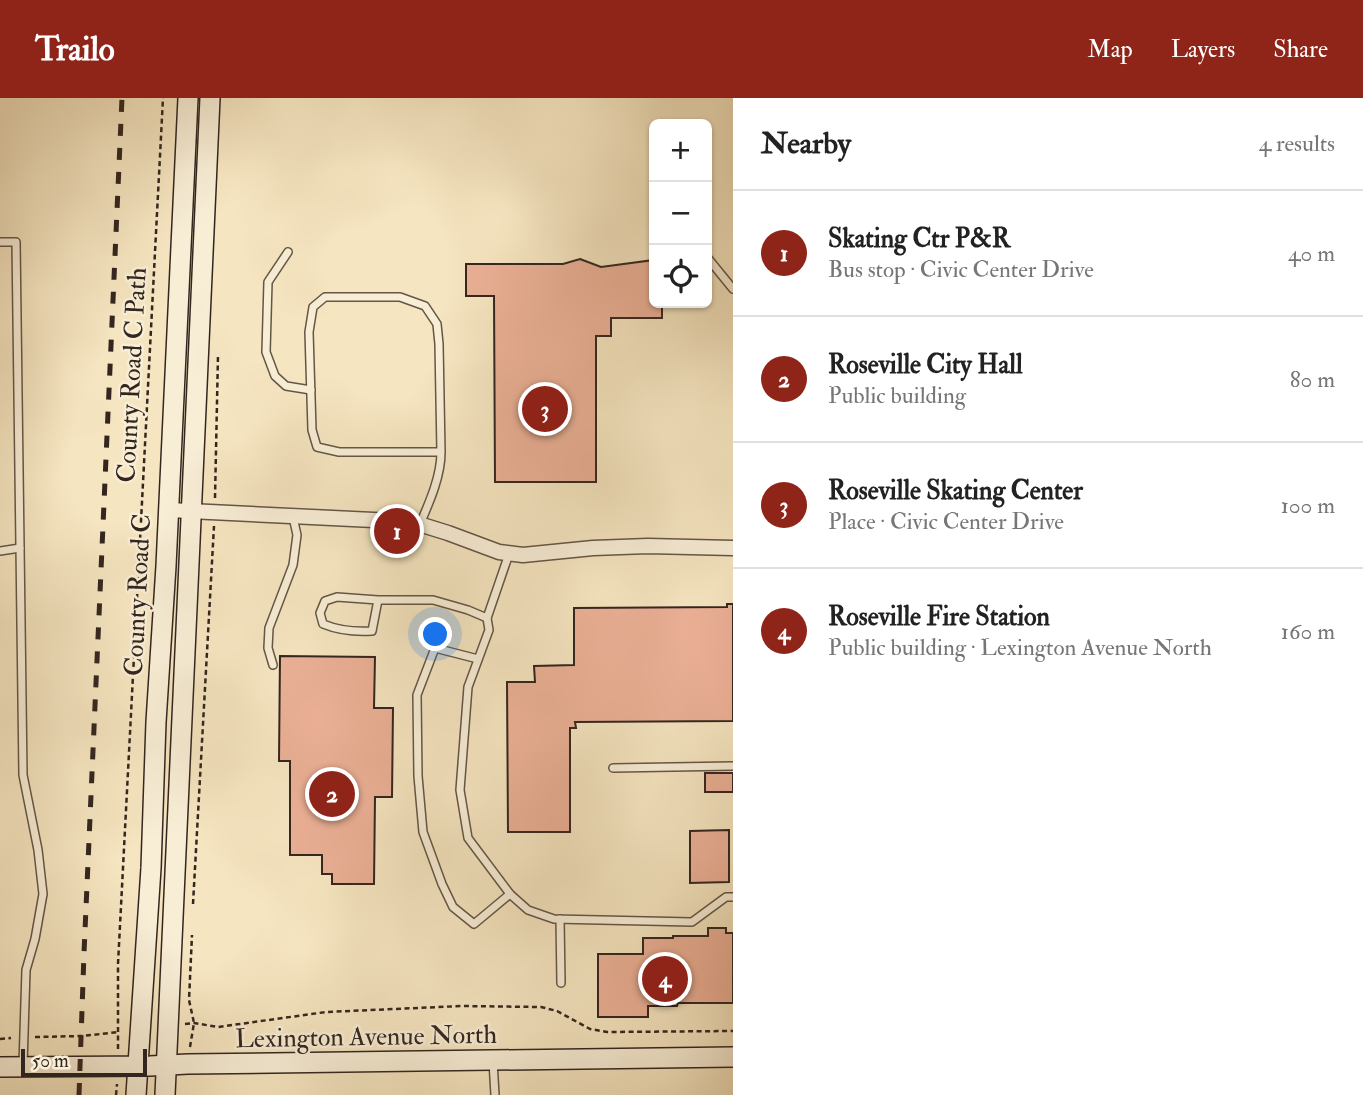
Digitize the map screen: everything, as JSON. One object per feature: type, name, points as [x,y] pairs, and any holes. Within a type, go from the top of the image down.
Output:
[{"type":"main road","name":"County Road C","points":[[136,1095],[151,868],[188,98]]},
{"type":"main road","name":"County Road C","points":[[165,1095],[210,98]]},
{"type":"main road","name":"Lexington Avenue North","points":[[0,1067],[733,1057]]},
{"type":"street","points":[[169,510],[419,524],[499,552],[523,555],[648,546],[733,548]]},
{"type":"lane","points":[[0,242],[16,242],[23,775],[38,850],[43,894],[26,970],[23,1067]]},
{"type":"lane","points":[[288,251],[268,282],[266,352],[275,376],[286,386],[311,390]]},
{"type":"lane","points":[[712,263],[733,289]]},
{"type":"lane","points":[[419,524],[441,467],[441,452],[439,344],[437,324],[425,306],[400,297],[325,297],[313,307],[309,332],[312,430],[317,447],[339,452],[441,452]]},
{"type":"lane","points":[[273,665],[268,648],[269,628],[293,565],[297,535],[293,516]]},
{"type":"lane","points":[[0,551],[20,548]]},
{"type":"lane","points":[[510,553],[487,618],[489,630],[468,687],[460,790],[468,838],[510,894],[528,910],[554,919],[692,922],[726,897],[733,897]]},
{"type":"lane","points":[[378,600],[372,631],[352,632],[323,624],[320,613],[326,601],[337,597],[433,600],[487,618]]},
{"type":"lane","points":[[478,659],[435,648],[417,695],[418,776],[423,832],[453,907],[474,924],[510,894]]},
{"type":"lane","points":[[613,768],[733,766]]},
{"type":"lane","points":[[560,919],[561,983]]},
{"type":"lane","points":[[493,1060],[495,1095]]},
{"type":"path","name":"County Road C Path","points":[[23,1038],[118,1032],[118,964],[163,98]]},
{"type":"path","points":[[193,911],[215,511],[219,345]]},
{"type":"path","points":[[192,924],[189,1000],[194,1023],[218,1027],[326,1012],[461,1006],[541,1007],[557,1011],[590,1029],[607,1032],[733,1031]]},
{"type":"path","points":[[0,1039],[23,1038]]},
{"type":"building","points":[[580,259],[601,267],[649,261],[649,308],[662,308],[662,318],[611,318],[611,336],[596,336],[596,482],[495,482],[494,296],[466,296],[466,264],[563,264]]},
{"type":"building","points":[[727,604],[733,604],[733,721],[575,722],[576,728],[570,728],[570,832],[508,832],[507,682],[535,682],[534,666],[574,665],[574,608],[727,607]]},
{"type":"building","points":[[280,656],[375,657],[374,708],[393,708],[392,797],[375,797],[374,884],[332,884],[332,874],[322,874],[322,855],[290,855],[290,761],[279,761]]},
{"type":"building","points":[[705,773],[733,773],[733,792],[705,792]]},
{"type":"building","points":[[729,830],[729,882],[690,883],[690,831]]},
{"type":"building","points":[[708,928],[726,928],[726,933],[733,933],[733,1003],[648,1006],[648,1017],[598,1017],[598,954],[643,954],[643,938],[708,936]]},
{"type":"railway","points":[[79,1095],[122,98]]},
{"type":"place","name":"Roseville Skating Center","points":[[545,409]]},
{"type":"place","name":"Skating Ctr P&R","points":[[397,531]]},
{"type":"place","name":"Roseville City Hall","points":[[332,794]]},
{"type":"place","name":"Roseville Fire Station","points":[[665,979]]}]
